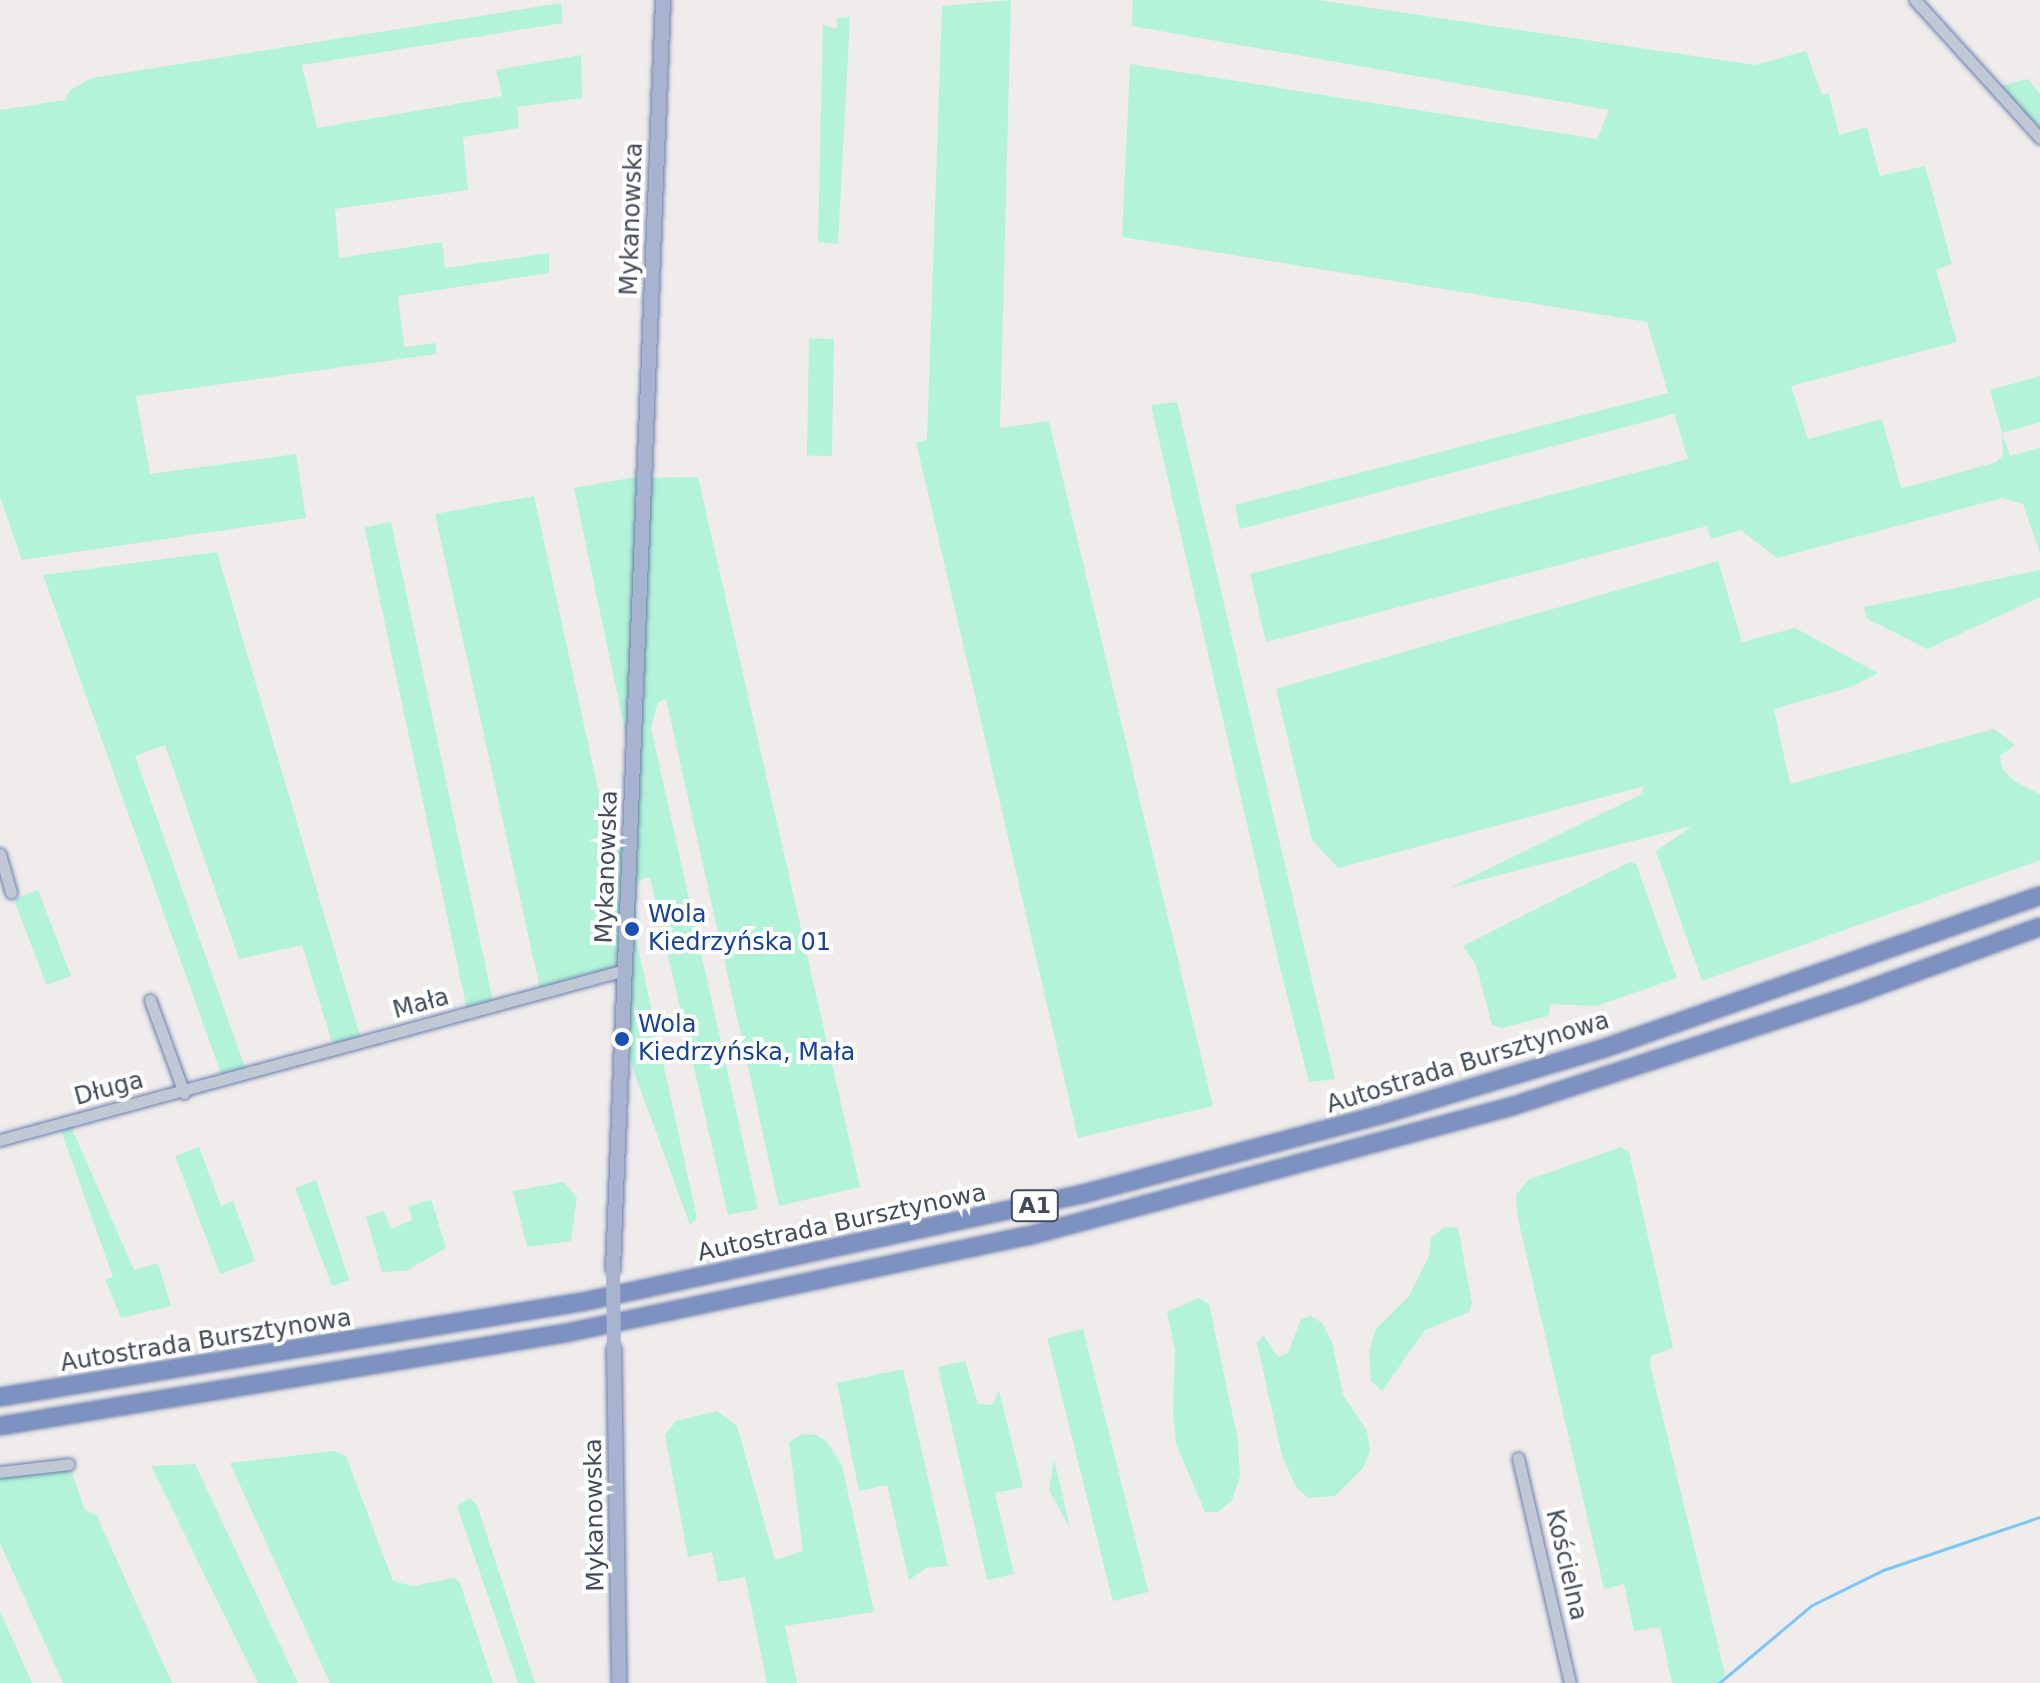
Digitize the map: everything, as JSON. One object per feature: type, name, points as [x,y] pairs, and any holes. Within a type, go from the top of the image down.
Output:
[{"type":"highway","name":"Autostrada Bursztynowa","points":[[0,1397],[582,1302],[1083,1194],[1319,1132],[1605,1048],[2040,896]]},
{"type":"highway","name":"A1","points":[[0,1426],[656,1316],[1070,1226],[1513,1106],[1861,992],[2040,927]]},
{"type":"main road","name":"Mykanowska","points":[[619,1683],[613,1269],[663,0]]},
{"type":"street","points":[[1915,0],[2040,138]]},
{"type":"street","points":[[0,854],[11,892]]},
{"type":"street","name":"Mała","points":[[230,1081],[625,970]]},
{"type":"street","points":[[150,1000],[184,1093]]},
{"type":"street","name":"Długa","points":[[0,1140],[230,1081]]},
{"type":"street","name":"Kościelna","points":[[1518,1458],[1570,1683]]},
{"type":"street","points":[[0,1472],[69,1464]]},
{"type":"green space","points":[[1011,0],[1000,428],[1049,421],[1213,1106],[1078,1138],[916,442],[927,440],[942,6]]},
{"type":"green space","points":[[1133,0],[1318,0],[1755,65],[1806,51],[1822,95],[1829,94],[1839,135],[1867,127],[1880,176],[1925,166],[1952,264],[1936,270],[1957,342],[1791,386],[1808,439],[1882,419],[1901,488],[1997,462],[2003,455],[2002,433],[2010,456],[2040,448],[2040,553],[2023,504],[2002,498],[1777,558],[1741,530],[1711,539],[1707,526],[1266,642],[1250,574],[1688,459],[1674,414],[1240,529],[1235,505],[1668,393],[1647,322],[1122,237],[1130,64],[1597,139],[1609,110],[1132,26]]},
{"type":"green space","points":[[561,3],[563,23],[302,65],[317,128],[502,96],[496,70],[581,55],[582,98],[517,107],[519,128],[463,137],[468,190],[335,209],[339,258],[442,242],[445,268],[549,253],[549,273],[398,296],[404,347],[436,343],[436,354],[136,396],[150,474],[296,454],[306,518],[22,560],[0,497],[0,110],[65,100],[70,90],[92,78]]},
{"type":"green space","points":[[850,17],[838,244],[818,242],[823,25],[837,29],[837,18]]},
{"type":"green space","points":[[2028,79],[2040,94],[2040,137],[1996,87]]},
{"type":"green space","points":[[809,339],[834,339],[832,456],[807,456]]},
{"type":"green space","points":[[2040,376],[2040,422],[2002,433],[1990,390]]},
{"type":"green space","points":[[1177,402],[1335,1079],[1309,1082],[1280,968],[1151,405]]},
{"type":"green space","points":[[698,477],[860,1187],[779,1206],[666,699],[658,702],[651,728],[758,1209],[728,1215],[650,878],[646,878],[639,881],[636,892],[636,939],[697,1218],[690,1225],[622,1039],[625,971],[541,993],[435,514],[534,496],[609,839],[629,847],[633,769],[574,488],[630,478]]},
{"type":"green space","points":[[391,522],[494,1005],[467,1011],[365,528]]},
{"type":"green space","points":[[217,552],[362,1043],[334,1049],[302,945],[239,959],[165,745],[135,756],[248,1076],[224,1082],[43,575]]},
{"type":"green space","points":[[1718,561],[1742,642],[1795,628],[1878,673],[1851,687],[1774,709],[1790,784],[1994,729],[2015,745],[2000,756],[2002,768],[2014,781],[2040,794],[2040,860],[1702,981],[1656,851],[1692,826],[1449,888],[1640,795],[1645,786],[1338,868],[1312,840],[1276,689]]},
{"type":"green space","points":[[2040,570],[2040,597],[1927,649],[1866,618],[1864,607]]},
{"type":"green space","points":[[1630,862],[1636,864],[1677,978],[1596,1006],[1551,1004],[1548,1016],[1502,1028],[1492,1025],[1476,965],[1463,946]]},
{"type":"green space","points":[[38,890],[71,976],[47,985],[14,899]]},
{"type":"green space","points":[[69,1122],[134,1270],[158,1263],[171,1306],[121,1318],[105,1279],[113,1277],[59,1125]]},
{"type":"green space","points":[[199,1147],[221,1206],[233,1201],[255,1261],[220,1274],[175,1156]]},
{"type":"green space","points":[[1621,1147],[1629,1152],[1673,1348],[1651,1356],[1650,1365],[1725,1674],[1719,1683],[1672,1683],[1660,1627],[1634,1631],[1624,1584],[1604,1589],[1518,1219],[1516,1195],[1528,1180]]},
{"type":"green space","points":[[316,1180],[349,1280],[332,1286],[295,1188]]},
{"type":"green space","points":[[564,1182],[577,1198],[571,1241],[527,1247],[513,1191]]},
{"type":"green space","points":[[431,1199],[446,1248],[406,1271],[382,1272],[366,1217],[384,1211],[391,1229],[412,1220],[409,1207]]},
{"type":"green space","points":[[1445,1227],[1458,1228],[1472,1303],[1469,1312],[1425,1330],[1382,1391],[1371,1381],[1369,1352],[1376,1329],[1409,1296],[1429,1256],[1431,1237]]},
{"type":"green space","points":[[1198,1298],[1209,1304],[1238,1440],[1240,1476],[1232,1500],[1218,1512],[1205,1512],[1176,1444],[1173,1412],[1175,1350],[1167,1312]]},
{"type":"green space","points":[[1311,1316],[1322,1323],[1332,1342],[1343,1395],[1367,1431],[1370,1451],[1363,1468],[1335,1496],[1308,1498],[1296,1487],[1282,1456],[1257,1343],[1263,1335],[1278,1357],[1288,1353],[1301,1319]]},
{"type":"green space","points":[[1083,1329],[1149,1592],[1113,1601],[1047,1338]]},
{"type":"green space","points":[[965,1361],[978,1404],[992,1405],[999,1391],[1023,1487],[995,1493],[1014,1574],[987,1580],[938,1367]]},
{"type":"green space","points":[[903,1369],[948,1566],[926,1568],[909,1580],[887,1485],[859,1491],[837,1383]]},
{"type":"green space","points":[[717,1411],[737,1426],[775,1560],[803,1551],[789,1442],[803,1434],[816,1435],[826,1441],[842,1465],[874,1612],[785,1626],[797,1683],[767,1683],[745,1577],[718,1582],[712,1552],[688,1557],[665,1435],[676,1421]]},
{"type":"green space","points":[[333,1451],[346,1456],[393,1581],[412,1586],[454,1578],[460,1583],[493,1683],[330,1683],[230,1463]]},
{"type":"green space","points":[[1054,1459],[1070,1528],[1049,1490]]},
{"type":"green space","points":[[69,1464],[85,1510],[97,1516],[172,1683],[63,1683],[0,1543],[0,1472]]},
{"type":"green space","points":[[195,1464],[298,1683],[258,1683],[151,1466]]},
{"type":"green space","points":[[470,1498],[477,1505],[535,1683],[518,1683],[457,1506]]},
{"type":"green space","points":[[0,1611],[32,1683],[0,1683]]},
{"type":"waterway","points":[[1719,1683],[1812,1605],[1883,1570],[2040,1517]]},
{"type":"place","name":"Wola Kiedrzyńska 01","points":[[632,929]]},
{"type":"place","name":"Wola Kiedrzyńska, Mała","points":[[622,1039]]}]
